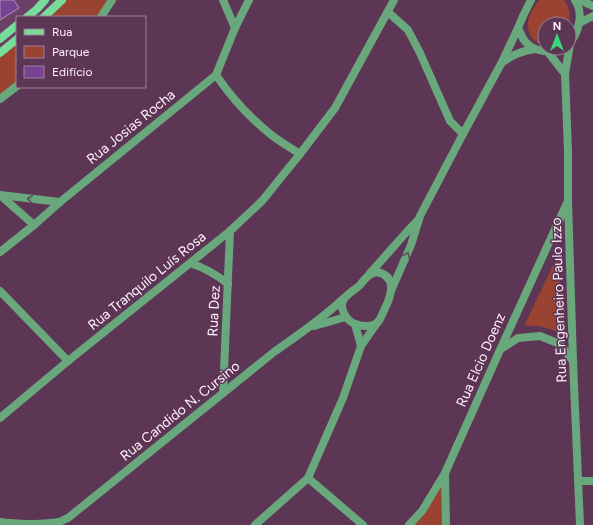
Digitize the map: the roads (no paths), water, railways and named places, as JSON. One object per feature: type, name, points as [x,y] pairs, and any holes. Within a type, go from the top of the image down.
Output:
[{"type":"main road","points":[[28,16],[45,0]]},
{"type":"main road","points":[[45,16],[62,0]]},
{"type":"main road","points":[[0,40],[16,26]]},
{"type":"main road","points":[[0,53],[16,40]]},
{"type":"street","points":[[103,16],[112,0]]},
{"type":"street","points":[[222,0],[235,28]]},
{"type":"street","name":"Rua Josias Rocha","points":[[0,252],[216,75],[235,28],[249,0]]},
{"type":"street","name":"Rua Tranquilo Luís Rosa","points":[[0,418],[68,361],[230,231],[262,201],[335,108],[394,0]]},
{"type":"street","points":[[255,525],[308,478],[343,398],[361,346],[382,316],[389,301],[391,291],[411,245],[420,216],[462,134],[502,62],[532,0]]},
{"type":"street","points":[[575,0],[579,10],[579,23],[593,16]]},
{"type":"street","points":[[580,0],[593,6]]},
{"type":"street","points":[[388,12],[408,30],[420,53],[450,121],[462,134]]},
{"type":"street","name":"Rua Engenheiro Paulo Izzo","points":[[577,33],[579,23]]},
{"type":"street","points":[[518,28],[525,41],[535,49]]},
{"type":"street","points":[[502,62],[512,55],[535,49]]},
{"type":"street","points":[[551,56],[565,74]]},
{"type":"street","name":"Rua Engenheiro Paulo Izzo","points":[[566,56],[565,74],[568,201],[580,525]]},
{"type":"street","points":[[216,75],[226,91],[246,113],[269,134],[300,154]]},
{"type":"street","points":[[0,99],[16,87]]},
{"type":"street","points":[[34,225],[0,195],[60,202]]},
{"type":"street","name":"Rua Elcio Doenz","points":[[409,525],[422,511],[445,473],[568,201]]},
{"type":"street","points":[[377,323],[370,326],[362,326],[348,320],[344,314],[342,306],[343,299],[359,285],[420,216]]},
{"type":"street","name":"Rua Dez","points":[[223,392],[230,231]]},
{"type":"street","points":[[190,263],[210,271],[228,284]]},
{"type":"street","points":[[370,273],[376,272],[386,275],[391,291]]},
{"type":"street","points":[[0,291],[68,361]]},
{"type":"street","name":"Rua Candido N. Cursino","points":[[13,524],[42,525],[58,523],[68,518],[223,392],[274,352],[310,327],[343,299]]},
{"type":"street","name":"Rua Candido N. Cursino","points":[[310,327],[346,317]]},
{"type":"street","points":[[355,324],[361,346]]},
{"type":"street","points":[[500,350],[518,338],[540,336],[560,344],[573,360]]},
{"type":"street","points":[[445,473],[446,525]]},
{"type":"street","points":[[308,478],[363,525]]},
{"type":"street","points":[[578,481],[593,481]]},
{"type":"street","points":[[0,522],[13,524]]}]
